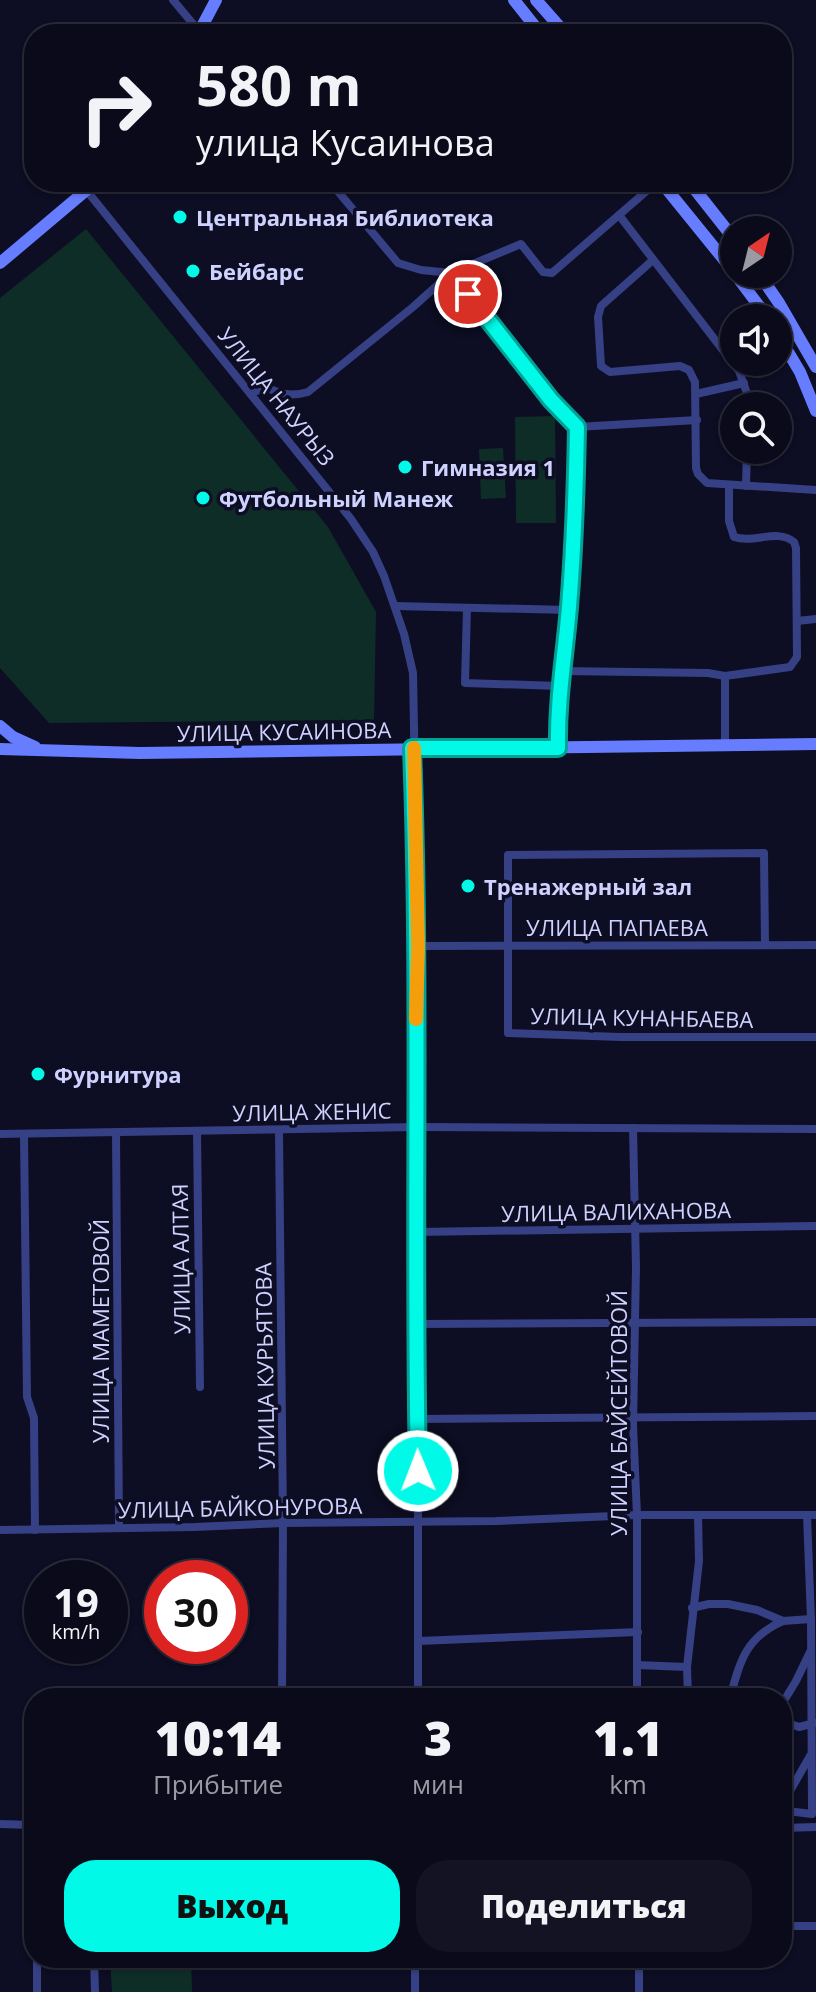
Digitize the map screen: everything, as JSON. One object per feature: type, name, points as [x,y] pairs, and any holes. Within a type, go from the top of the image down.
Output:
[{"type":"street","points":[[173,0],[192,24]]},
{"type":"street","points":[[202,24],[216,0]]},
{"type":"street","points":[[514,0],[533,24]]},
{"type":"street","points":[[536,0],[557,24]]},
{"type":"street","points":[[1,259],[84,192]]},
{"type":"street","name":"УЛИЦА НАУРЫЗ","points":[[96,192],[351,519],[373,552],[395,606],[413,673],[418,946],[415,1063],[418,1127],[418,1688]]},
{"type":"street","points":[[338,192],[398,263],[421,270],[451,273],[551,400],[577,427],[569,610],[559,686],[558,748]]},
{"type":"street","points":[[252,393],[265,387],[283,395],[295,396],[308,392],[451,273],[521,244],[543,272],[552,273],[647,192]]},
{"type":"street","points":[[667,192],[720,255]]},
{"type":"street","points":[[697,192],[720,221]]},
{"type":"street","points":[[619,215],[739,371],[746,392]]},
{"type":"street","points":[[653,260],[601,306],[598,317],[601,366],[610,372],[685,366],[695,382],[698,474],[707,483],[816,490]]},
{"type":"street","points":[[769,288],[816,367]]},
{"type":"street","points":[[792,359],[816,411]]},
{"type":"street","points":[[696,394],[744,383]]},
{"type":"street","points":[[577,427],[697,420]]},
{"type":"street","points":[[746,486],[747,464]]},
{"type":"street","points":[[561,671],[708,673],[725,676],[790,667],[797,657],[794,542],[783,536],[734,537],[729,521],[729,486]]},
{"type":"street","points":[[395,606],[569,610]]},
{"type":"street","points":[[467,608],[465,683],[559,686]]},
{"type":"street","points":[[797,621],[816,619]]},
{"type":"street","points":[[725,676],[725,744]]},
{"type":"street","points":[[0,726],[13,737],[41,749]]},
{"type":"street","name":"УЛИЦА КУСАИНОВА","points":[[0,749],[140,753],[816,744]]},
{"type":"street","points":[[508,945],[508,855],[761,852],[764,855],[765,945]]},
{"type":"street","name":"УЛИЦА КУНАНБАЕВА","points":[[508,945],[508,1033],[620,1037],[816,1037]]},
{"type":"street","name":"УЛИЦА ПАПАЕВА","points":[[418,946],[816,945]]},
{"type":"street","name":"УЛИЦА ЖЕНИС","points":[[0,1134],[418,1127],[816,1129]]},
{"type":"street","name":"УЛИЦА БАЙСЕЙТОВОЙ","points":[[633,1128],[637,1688]]},
{"type":"street","name":"УЛИЦА КУРЬЯТОВА","points":[[279,1130],[282,1688]]},
{"type":"street","name":"УЛИЦА АЛТАЯ","points":[[197,1131],[200,1387]]},
{"type":"street","name":"УЛИЦА МАМЕТОВОЙ","points":[[116,1132],[119,1528]]},
{"type":"street","points":[[24,1134],[27,1397],[34,1418],[35,1530]]},
{"type":"street","name":"УЛИЦА ВАЛИХАНОВА","points":[[417,1232],[816,1226]]},
{"type":"street","points":[[417,1324],[816,1322]]},
{"type":"street","points":[[417,1419],[816,1416]]},
{"type":"street","name":"УЛИЦА БАЙКОНУРОВА","points":[[0,1530],[637,1515],[811,1515]]},
{"type":"street","points":[[792,1812],[812,1814],[811,1515]]},
{"type":"street","points":[[688,1688],[692,1608],[699,1561],[698,1516]]},
{"type":"street","points":[[692,1608],[728,1604],[757,1610],[783,1621]]},
{"type":"street","points":[[732,1688],[739,1662],[763,1630],[783,1621],[813,1619]]},
{"type":"street","points":[[419,1641],[638,1632]]},
{"type":"street","points":[[792,1688],[811,1649]]},
{"type":"street","points":[[637,1665],[687,1667]]},
{"type":"street","points":[[792,1725],[799,1727],[814,1723]]},
{"type":"street","points":[[792,1788],[810,1756]]},
{"type":"street","points":[[0,1824],[24,1825]]},
{"type":"street","points":[[792,1828],[816,1827]]},
{"type":"street","points":[[792,1926],[816,1926]]},
{"type":"street","points":[[37,1968],[37,1992]]},
{"type":"street","points":[[94,1968],[95,1992]]},
{"type":"street","points":[[415,1968],[415,1992]]},
{"type":"street","points":[[639,1968],[639,1992]]},
{"type":"green space","points":[[86,229],[328,527],[376,612],[374,720],[49,723],[0,668],[0,298]]},
{"type":"green space","points":[[555,416],[556,523],[516,523],[515,417]]},
{"type":"green space","points":[[503,448],[506,498],[481,499],[479,449]]},
{"type":"green space","points":[[111,1968],[191,1968],[192,1992],[112,1992]]},
{"type":"slow traffic","points":[[414,748],[418,946],[416,1019]]},
{"type":"place","name":"Центральная Библиотека","points":[[180,217]]},
{"type":"place","name":"Бейбарс","points":[[193,271]]},
{"type":"place","name":"Гимназия 1","points":[[405,467]]},
{"type":"place","name":"Футбольный Манеж","points":[[203,498]]},
{"type":"place","name":"Тренажерный зал","points":[[468,886]]},
{"type":"place","name":"Фурнитура","points":[[38,1074]]},
{"type":"route","points":[[418,1471],[418,1127],[415,1063],[418,946],[412,748],[558,748],[559,686],[574,538],[577,427],[551,400],[468,294]]}]
